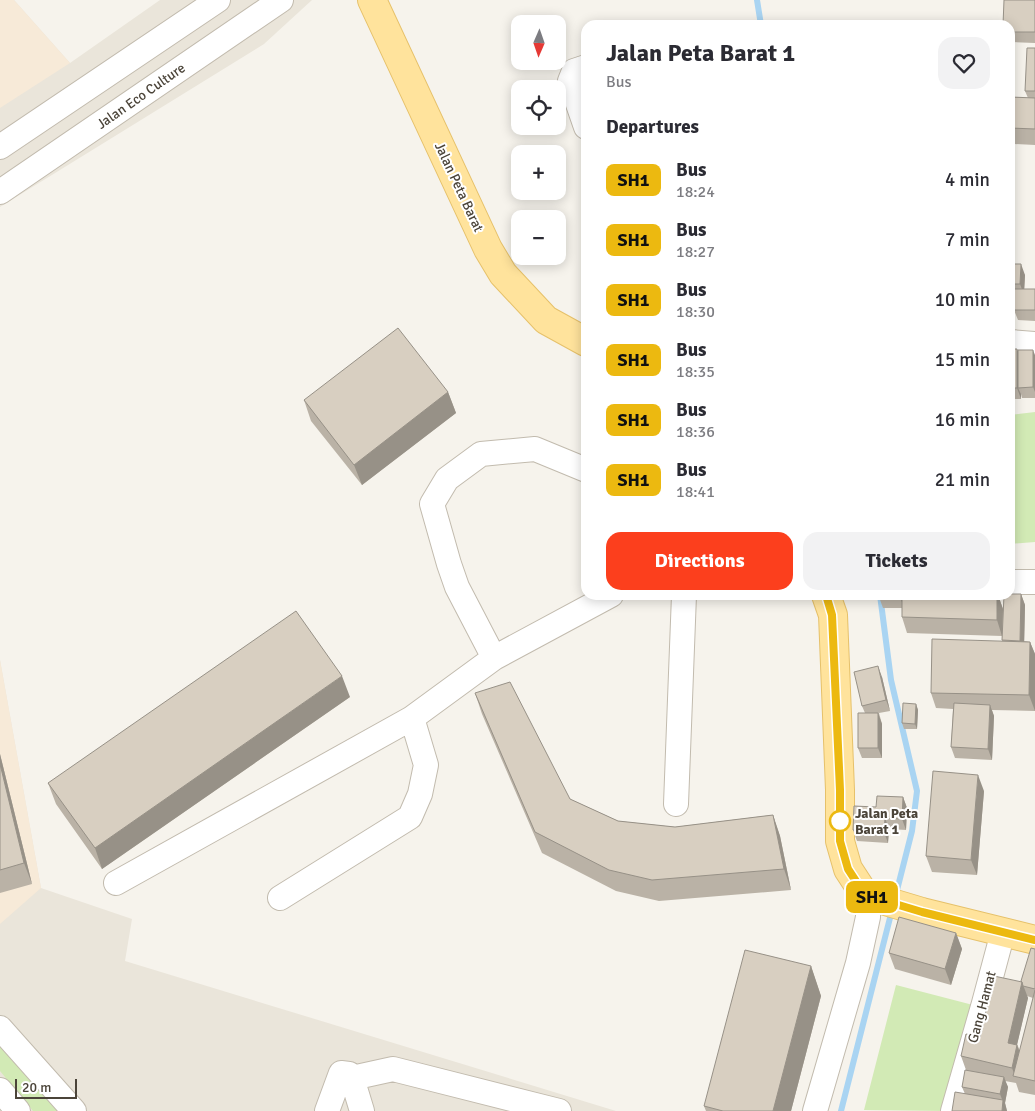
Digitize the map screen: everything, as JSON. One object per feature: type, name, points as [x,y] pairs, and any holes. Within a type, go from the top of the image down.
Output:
[{"type":"main road","name":"Jalan Peta Barat","points":[[372,0],[488,250],[503,274],[546,320],[581,339]]},
{"type":"main road","points":[[828,600],[832,615],[840,790],[840,841],[848,869],[867,894],[922,912],[1035,940]]},
{"type":"street","points":[[9,186],[0,146],[218,0]]},
{"type":"street","name":"Jalan Eco Culture","points":[[9,186],[281,0]]},
{"type":"street","points":[[581,69],[574,71],[570,81],[581,113]]},
{"type":"street","points":[[1015,342],[1035,344]]},
{"type":"street","points":[[494,658],[454,579],[448,564],[432,504],[447,480],[481,454],[535,449],[581,468]]},
{"type":"street","points":[[1015,582],[1035,582]]},
{"type":"street","points":[[116,884],[412,718],[494,658],[602,600]]},
{"type":"street","points":[[676,804],[684,600]]},
{"type":"street","points":[[280,898],[410,817],[420,794],[426,765],[412,718]]},
{"type":"street","points":[[815,1111],[858,962],[868,917],[867,894]]},
{"type":"street","name":"Gang Hamat","points":[[953,1111],[1003,932]]},
{"type":"street","points":[[0,1028],[74,1111]]},
{"type":"street","points":[[352,1078],[393,1069],[559,1111]]},
{"type":"street","points":[[327,1111],[340,1073],[349,1074],[352,1078],[362,1111]]},
{"type":"street","points":[[0,1090],[18,1111]]},
{"type":"shaded area","points":[[0,0],[14,0],[70,63],[160,0],[312,0],[264,44],[0,207]]},
{"type":"shaded area","points":[[0,0],[14,0],[70,63],[0,108]]},
{"type":"shaded area","points":[[0,660],[41,888],[132,919],[125,961],[616,1111],[0,1111]]},
{"type":"shaded area","points":[[0,660],[41,888],[0,924]]},
{"type":"green space","points":[[1035,412],[1035,542],[1015,544],[1015,414]]},
{"type":"green space","points":[[896,985],[973,1005],[946,1111],[864,1110]]},
{"type":"green space","points":[[0,1040],[60,1111],[33,1111],[0,1071]]},
{"type":"building","points":[[1004,0],[1035,0],[1035,32],[1015,32],[1015,20],[1003,20]]},
{"type":"building","points":[[1027,48],[1035,48],[1035,91],[1025,91]]},
{"type":"building","points":[[1015,97],[1035,98],[1035,129],[1015,128]]},
{"type":"building","points":[[1015,264],[1021,264],[1020,284],[1015,284]]},
{"type":"building","points":[[1015,289],[1035,289],[1035,310],[1015,310]]},
{"type":"building","points":[[398,328],[448,392],[354,465],[304,400]]},
{"type":"building","points":[[1015,349],[1017,349],[1017,388],[1015,388]]},
{"type":"building","points":[[1018,350],[1033,350],[1033,387],[1018,388]]},
{"type":"building","points":[[1015,594],[1021,594],[1020,641],[1002,640],[1004,600],[1015,600]]},
{"type":"building","points":[[902,600],[997,600],[997,620],[902,617]]},
{"type":"building","points":[[296,611],[342,676],[95,848],[48,783]]},
{"type":"building","points":[[932,639],[1030,642],[1029,695],[931,693]]},
{"type":"building","points":[[878,666],[886,700],[862,706],[854,672]]},
{"type":"building","points":[[510,682],[570,799],[618,821],[675,827],[773,815],[784,869],[652,880],[609,870],[535,832],[475,693]]},
{"type":"building","points":[[903,703],[916,704],[915,724],[902,723]]},
{"type":"building","points":[[954,703],[990,705],[988,749],[951,747]]},
{"type":"building","points":[[858,713],[878,713],[878,748],[858,748]]},
{"type":"building","points":[[0,764],[24,863],[0,870]]},
{"type":"building","points":[[933,771],[978,775],[971,860],[926,856]]},
{"type":"building","points":[[877,796],[903,797],[902,819],[885,818],[884,832],[853,830],[854,806],[876,807]]},
{"type":"building","points":[[899,917],[956,933],[945,969],[889,953]]},
{"type":"building","points":[[1031,948],[1035,949],[1035,989],[1023,986],[1021,981]]},
{"type":"building","points":[[745,950],[811,966],[773,1111],[723,1111],[704,1106]]},
{"type":"building","points":[[994,976],[1022,982],[1008,1043],[1017,1045],[1012,1068],[961,1056],[966,1034],[980,1037]]},
{"type":"building","points":[[1035,990],[1035,1081],[1013,1076]]},
{"type":"building","points":[[965,1070],[1004,1077],[1000,1094],[962,1087]]},
{"type":"building","points":[[955,1092],[1003,1100],[1002,1111],[952,1111]]},
{"type":"waterway","points":[[757,0],[760,20]]},
{"type":"waterway","points":[[881,600],[891,680],[917,791],[912,831],[895,898]]},
{"type":"waterway","points":[[841,1111],[892,910]]},
{"type":"bus line","name":"SH1","points":[[828,600],[832,615],[840,790],[840,841],[848,869],[863,892],[872,897],[922,912],[1035,940]]},
{"type":"place","name":"Jalan Peta Barat 1","points":[[840,821]]}]
